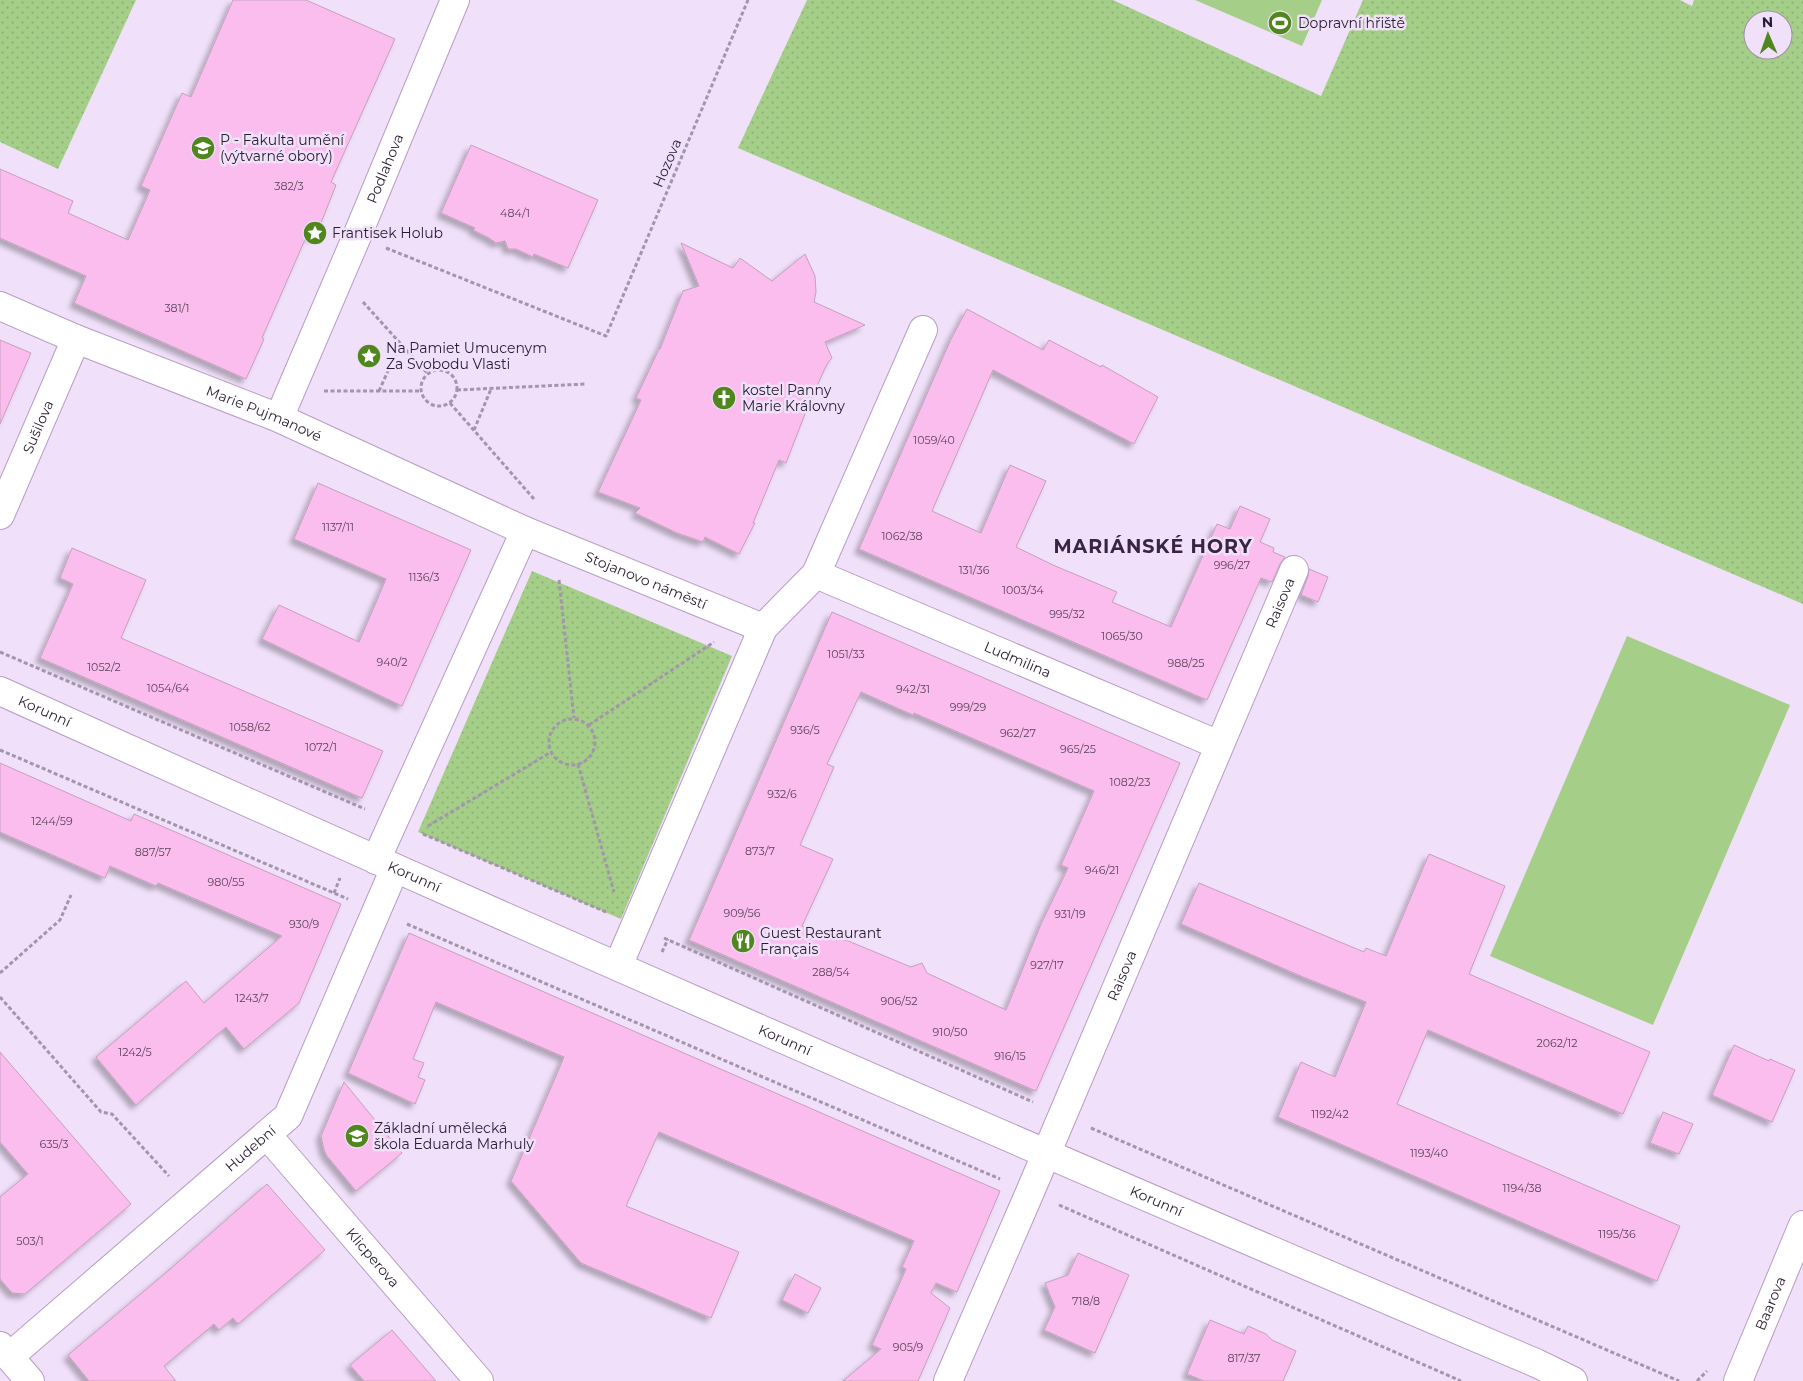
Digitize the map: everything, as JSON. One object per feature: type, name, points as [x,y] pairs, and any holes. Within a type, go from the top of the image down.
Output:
[{"type":"street","name":"Podlahova","points":[[279,418],[340,277],[455,0]]},
{"type":"street","name":"Marie Pujmanové","points":[[0,306],[76,339],[279,418],[525,531]]},
{"type":"street","points":[[618,966],[629,922],[755,625],[816,574],[923,330]]},
{"type":"street","name":"Sušilova","points":[[0,515],[76,339]]},
{"type":"street","points":[[386,864],[394,822],[525,531]]},
{"type":"street","name":"Stojanovo náměstí","points":[[525,531],[556,542],[755,625]]},
{"type":"street","name":"Raisova","points":[[948,1381],[1294,570]]},
{"type":"street","name":"Ludmilina","points":[[816,574],[1219,745]]},
{"type":"street","name":"Korunní","points":[[0,691],[618,966],[1212,1226],[1536,1363],[1573,1381]]},
{"type":"street","name":"Hudební","points":[[4,1351],[191,1200],[288,1116],[376,911],[386,864]]},
{"type":"street","name":"Klicperova","points":[[267,1135],[479,1381]]},
{"type":"street","name":"Baarova","points":[[1738,1381],[1803,1225]]},
{"type":"street","points":[[4,1351],[30,1381]]},
{"type":"path","name":"Hozova","points":[[357,236],[606,336],[748,0]]},
{"type":"path","points":[[340,277],[428,374]]},
{"type":"path","points":[[379,391],[400,344]]},
{"type":"path","points":[[438,370],[447,371],[455,378],[457,390],[456,396],[450,403],[442,406],[431,404],[421,391],[428,374],[438,370]]},
{"type":"path","points":[[457,390],[586,384]]},
{"type":"path","points":[[474,430],[491,388]]},
{"type":"path","points":[[291,391],[421,391]]},
{"type":"path","points":[[450,403],[536,501]]},
{"type":"path","points":[[556,542],[574,718]]},
{"type":"path","points":[[589,725],[755,625]]},
{"type":"path","points":[[0,652],[394,822]]},
{"type":"path","points":[[574,718],[589,725],[595,737],[594,751],[585,762],[566,764],[551,752],[550,736],[553,728],[559,723],[566,719],[574,718]]},
{"type":"path","points":[[0,750],[1030,1192],[1461,1381]]},
{"type":"path","points":[[551,752],[418,832],[629,922],[1062,1115],[1679,1381]]},
{"type":"path","points":[[578,764],[629,922]]},
{"type":"path","points":[[0,973],[60,920],[71,895]]},
{"type":"path","points":[[0,997],[2,1002],[101,1112],[112,1114],[191,1200]]},
{"type":"green space","points":[[0,0],[136,0],[58,169],[0,142]]},
{"type":"green space","points":[[807,0],[1113,0],[1321,96],[1363,0],[1680,0],[1692,6],[1694,0],[1803,0],[1803,604],[738,148]]},
{"type":"green space","name":"Dopravní hřiště","points":[[1195,0],[1322,0],[1302,46]]},
{"type":"green space","points":[[532,571],[732,656],[621,919],[418,832]]},
{"type":"green space","points":[[1627,636],[1790,705],[1653,1025],[1490,956]]},
{"type":"building","points":[[233,0],[306,0],[395,39],[331,182],[336,185],[321,223],[319,222],[313,237],[307,235],[246,379],[74,303],[86,276],[0,238],[0,169],[73,201],[68,213],[128,240],[150,190],[141,186],[182,93],[191,97]]},
{"type":"building","points":[[471,145],[598,200],[568,268],[534,254],[533,257],[516,249],[508,249],[505,241],[496,243],[473,230],[475,228],[441,213]]},
{"type":"building","name":"kostel Panny Marie Královny","points":[[681,243],[733,268],[740,258],[772,281],[805,254],[815,276],[816,292],[814,302],[865,325],[825,342],[832,358],[827,364],[810,401],[786,463],[779,460],[753,523],[755,523],[739,554],[705,537],[703,542],[677,533],[635,513],[640,508],[598,492],[641,400],[636,398],[660,349],[683,291],[699,286]]},
{"type":"building","points":[[967,309],[1043,350],[1049,340],[1101,367],[1102,365],[1158,397],[1134,444],[993,370],[932,511],[981,533],[1010,465],[1046,481],[1016,547],[1117,592],[1112,602],[1171,627],[1217,524],[1230,529],[1240,506],[1270,519],[1260,542],[1274,548],[1273,552],[1285,557],[1272,582],[1261,578],[1207,700],[859,549],[951,339]]},
{"type":"building","points":[[0,340],[31,353],[0,424]]},
{"type":"building","points":[[318,483],[471,550],[402,706],[262,639],[279,605],[359,642],[386,579],[294,539]]},
{"type":"building","points":[[72,548],[146,580],[121,638],[383,751],[362,798],[40,658],[73,584],[60,578]]},
{"type":"building","points":[[1309,569],[1328,577],[1318,602],[1301,595]]},
{"type":"building","points":[[832,612],[1180,763],[1036,1091],[689,940]],"holes":[[[861,692],[913,715],[914,713],[1094,791],[1061,865],[1068,868],[1041,924],[1006,1010],[927,973],[922,963],[911,967],[846,940],[836,940],[802,926],[833,859],[800,845],[834,767],[827,764]]]},
{"type":"building","points":[[0,763],[131,821],[134,814],[341,904],[299,1003],[244,1049],[226,1027],[136,1105],[96,1057],[186,981],[204,1003],[282,936],[158,883],[156,886],[110,866],[105,878],[0,832]]},
{"type":"building","points":[[1429,854],[1505,886],[1469,974],[1650,1052],[1623,1114],[1428,1030],[1397,1104],[1680,1226],[1657,1281],[1278,1117],[1301,1062],[1335,1077],[1366,1002],[1181,924],[1199,883],[1364,952],[1366,948],[1386,956]]},
{"type":"building","points":[[409,933],[1000,1191],[957,1292],[936,1283],[931,1293],[950,1308],[918,1381],[843,1381],[881,1349],[872,1345],[906,1269],[902,1267],[914,1241],[659,1132],[626,1206],[739,1252],[711,1318],[581,1263],[511,1181],[564,1057],[436,1002],[413,1059],[424,1063],[418,1077],[425,1080],[415,1104],[348,1073]]},
{"type":"building","points":[[1734,1045],[1769,1061],[1770,1059],[1795,1070],[1772,1122],[1712,1095]]},
{"type":"building","points":[[0,1052],[131,1204],[25,1294],[12,1293],[0,1279],[0,1197],[28,1174],[0,1142]]},
{"type":"building","points":[[344,1082],[402,1153],[356,1191],[327,1156],[321,1136]]},
{"type":"building","points":[[1663,1112],[1693,1124],[1679,1154],[1650,1143]]},
{"type":"building","points":[[267,1184],[325,1250],[238,1324],[233,1318],[219,1330],[214,1324],[164,1366],[176,1381],[89,1381],[68,1355]]},
{"type":"building","points":[[1078,1253],[1129,1275],[1095,1353],[1044,1330],[1055,1307],[1045,1283],[1068,1275]]},
{"type":"building","points":[[795,1274],[821,1288],[808,1313],[782,1300]]},
{"type":"building","points":[[1210,1320],[1244,1334],[1248,1326],[1296,1351],[1283,1381],[1204,1381],[1187,1374]]},
{"type":"building","points":[[392,1330],[436,1381],[364,1381],[350,1365]]},
{"type":"place","name":"Dopravní hřiště","points":[[1280,23]]},
{"type":"place","name":"P - Fakulta umění (výtvarné obory)","points":[[203,148]]},
{"type":"place","name":"Frantisek Holub","points":[[315,233]]},
{"type":"place","name":"Na Pamiet Umucenym Za Svobodu Vlasti","points":[[369,356]]},
{"type":"place","name":"kostel Panny Marie Královny","points":[[724,398]]},
{"type":"place","name":"Guest Restaurant Français","points":[[743,941]]},
{"type":"place","name":"Základní umělecká škola Eduarda Marhuly","points":[[357,1136]]},
{"type":"district","name":"MARIÁNSKÉ HORY","points":[[1153,546]]}]
